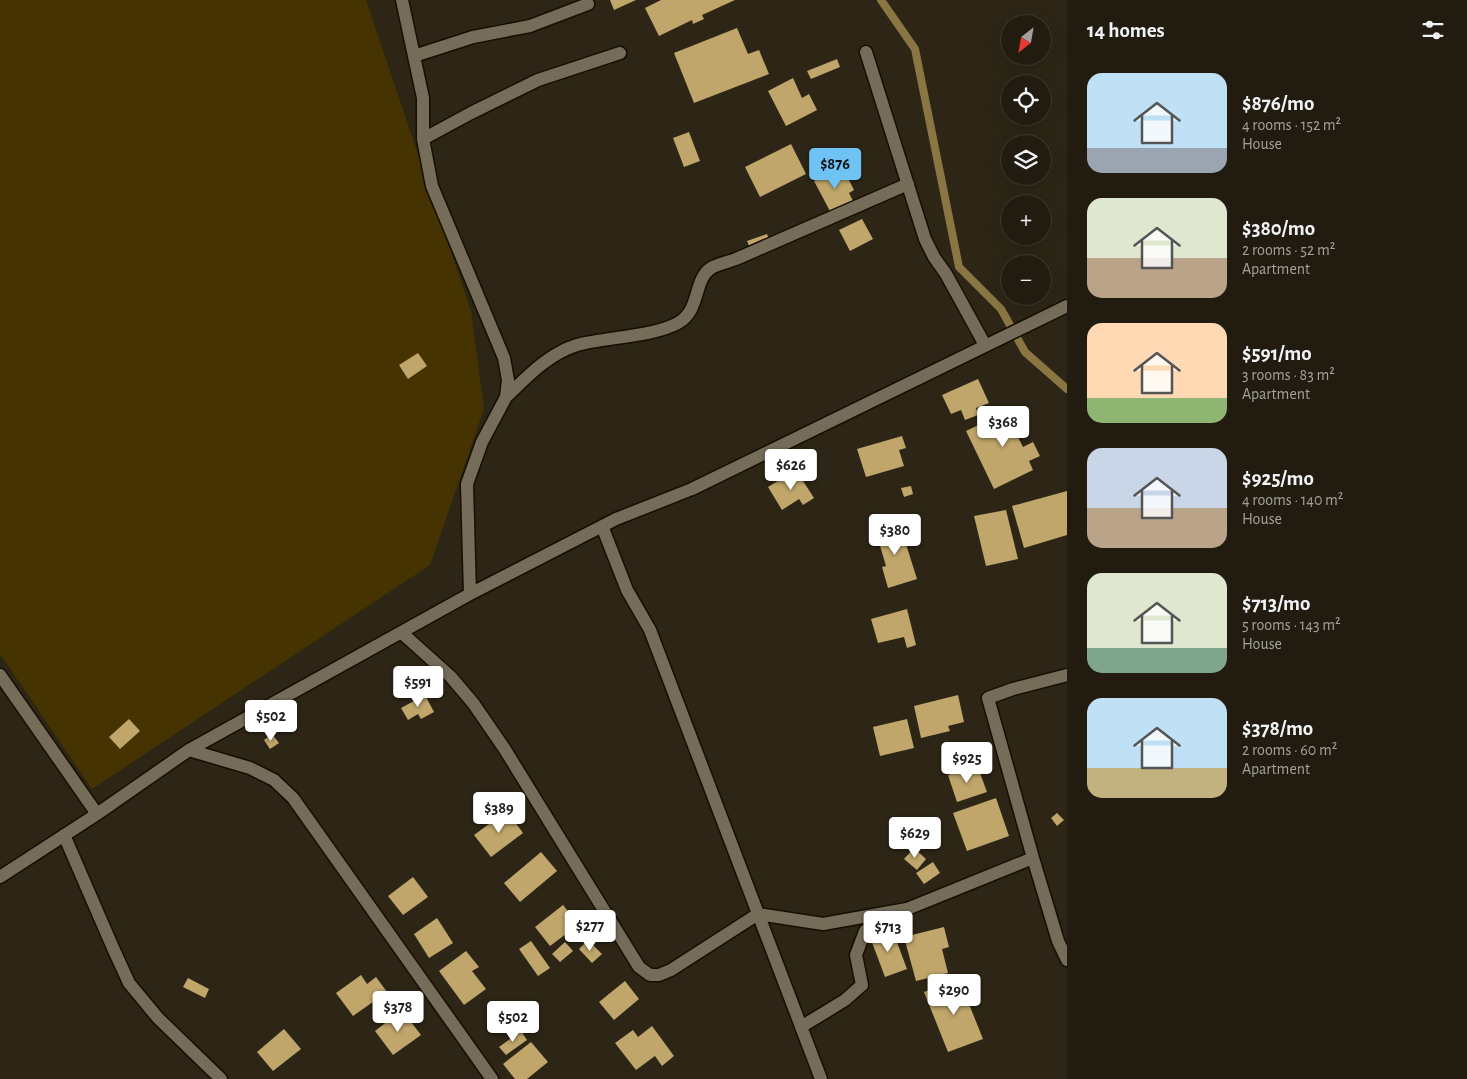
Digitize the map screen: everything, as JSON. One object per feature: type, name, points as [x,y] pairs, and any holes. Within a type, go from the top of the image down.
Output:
[{"type":"street","points":[[402,0],[423,98],[423,139],[432,186],[504,358],[508,380],[506,397]]},
{"type":"street","points":[[414,56],[473,36],[530,26],[588,4]]},
{"type":"street","points":[[866,52],[928,245],[990,343]]},
{"type":"street","points":[[423,139],[471,112],[538,80],[620,53]]},
{"type":"street","points":[[470,594],[467,484],[482,442],[506,397],[540,365],[576,346],[660,329],[680,322],[692,310],[706,272],[712,267],[736,259],[908,184]]},
{"type":"street","points":[[0,877],[97,814],[189,750],[470,594],[616,518],[692,489],[1067,306]]},
{"type":"street","points":[[602,526],[627,590],[650,630],[821,1079]]},
{"type":"street","points":[[402,633],[452,677],[473,703],[504,748],[639,966],[650,975],[671,970],[758,914],[823,924],[889,913],[907,909],[1033,858]]},
{"type":"street","points":[[0,675],[97,814]]},
{"type":"street","points":[[1067,675],[1013,689],[988,698],[1058,941],[1067,960]]},
{"type":"street","points":[[189,750],[250,768],[274,780],[293,798],[492,1079]]},
{"type":"street","points":[[64,835],[112,948],[129,982],[158,1018],[221,1079]]},
{"type":"street","points":[[801,1027],[845,1000],[862,985],[856,955],[865,931],[889,913]]},
{"type":"shaded area","points":[[0,0],[366,0],[471,311],[484,409],[430,565],[92,789],[0,654]]},
{"type":"building","points":[[610,0],[636,0],[614,10]]},
{"type":"building","points":[[661,0],[735,0],[702,15],[704,19],[693,24],[692,20],[659,36],[645,8]]},
{"type":"building","points":[[737,28],[748,54],[759,50],[769,74],[694,103],[674,53]]},
{"type":"building","points":[[837,59],[840,67],[811,79],[807,71]]},
{"type":"building","points":[[793,78],[802,98],[809,94],[817,110],[786,126],[768,91]]},
{"type":"building","points":[[689,132],[700,161],[684,167],[673,138]]},
{"type":"building","points":[[791,144],[806,174],[760,197],[745,167]]},
{"type":"building","points":[[837,169],[842,179],[847,176],[854,190],[849,193],[853,201],[831,213],[814,181]]},
{"type":"building","points":[[862,219],[873,239],[850,251],[839,230]]},
{"type":"building","points":[[767,234],[769,239],[749,246],[747,241]]},
{"type":"building","points":[[418,353],[427,366],[408,379],[399,365]]},
{"type":"building","points":[[978,379],[989,403],[976,408],[978,415],[965,420],[961,410],[951,414],[942,395]]},
{"type":"building","points":[[1016,407],[1027,428],[1016,433],[1023,447],[1033,442],[1040,456],[1029,461],[1033,470],[994,489],[966,431]]},
{"type":"building","points":[[902,436],[906,448],[899,450],[904,466],[866,477],[857,449]]},
{"type":"building","points":[[796,470],[814,498],[803,505],[799,499],[782,510],[768,487]]},
{"type":"building","points":[[911,486],[913,494],[904,497],[901,488]]},
{"type":"building","points":[[1067,491],[1067,535],[1024,548],[1012,506]]},
{"type":"building","points":[[1006,510],[1018,559],[986,566],[974,516]]},
{"type":"building","points":[[899,522],[917,579],[888,588],[882,567],[886,566],[875,529]]},
{"type":"building","points":[[907,609],[916,645],[907,648],[904,637],[878,643],[871,619]]},
{"type":"building","points":[[425,695],[434,712],[421,719],[418,714],[408,720],[401,708]]},
{"type":"building","points":[[958,695],[964,722],[948,726],[950,731],[921,738],[914,706]]},
{"type":"building","points":[[129,719],[140,731],[120,749],[109,737]]},
{"type":"building","points":[[907,719],[914,748],[880,756],[873,727]]},
{"type":"building","points":[[272,734],[279,743],[270,749],[264,740]]},
{"type":"building","points":[[977,765],[987,792],[957,802],[948,775]]},
{"type":"building","points":[[996,798],[1009,836],[967,851],[953,813]]},
{"type":"building","points":[[507,811],[523,833],[491,857],[474,835]]},
{"type":"building","points":[[1057,813],[1064,820],[1057,826],[1051,818]]},
{"type":"building","points":[[914,848],[926,859],[917,870],[904,859]]},
{"type":"building","points":[[541,852],[557,871],[520,902],[504,883]]},
{"type":"building","points":[[933,862],[940,873],[924,884],[916,873]]},
{"type":"building","points":[[413,877],[428,897],[403,915],[388,896]]},
{"type":"building","points":[[563,905],[578,924],[574,927],[579,934],[571,940],[566,934],[550,946],[535,927]]},
{"type":"building","points":[[437,918],[453,943],[429,958],[414,934]]},
{"type":"building","points":[[944,927],[949,947],[942,949],[948,973],[916,981],[904,937]]},
{"type":"building","points":[[892,929],[907,969],[885,977],[870,937]]},
{"type":"building","points":[[588,940],[602,954],[592,963],[579,949]]},
{"type":"building","points":[[531,941],[550,968],[538,976],[519,949]]},
{"type":"building","points":[[565,942],[573,951],[560,962],[552,954]]},
{"type":"building","points":[[466,951],[479,967],[472,971],[486,989],[464,1005],[439,971]]},
{"type":"building","points":[[361,975],[367,984],[376,977],[387,992],[353,1016],[336,993]]},
{"type":"building","points":[[188,978],[209,989],[205,998],[183,987]]},
{"type":"building","points":[[959,979],[983,1039],[948,1052],[924,992]]},
{"type":"building","points":[[625,981],[639,999],[614,1020],[599,1002]]},
{"type":"building","points":[[402,1010],[421,1035],[393,1055],[375,1031]]},
{"type":"building","points":[[652,1026],[674,1056],[662,1066],[655,1056],[636,1070],[615,1043],[633,1030],[638,1037]]},
{"type":"building","points":[[284,1029],[301,1049],[273,1071],[257,1052]]},
{"type":"building","points":[[521,1031],[527,1040],[506,1055],[499,1047]]},
{"type":"building","points":[[531,1042],[548,1062],[527,1079],[515,1079],[503,1064]]},
{"type":"waterway","points":[[881,0],[915,49],[959,267],[1001,309],[1025,352],[1067,389]]}]
